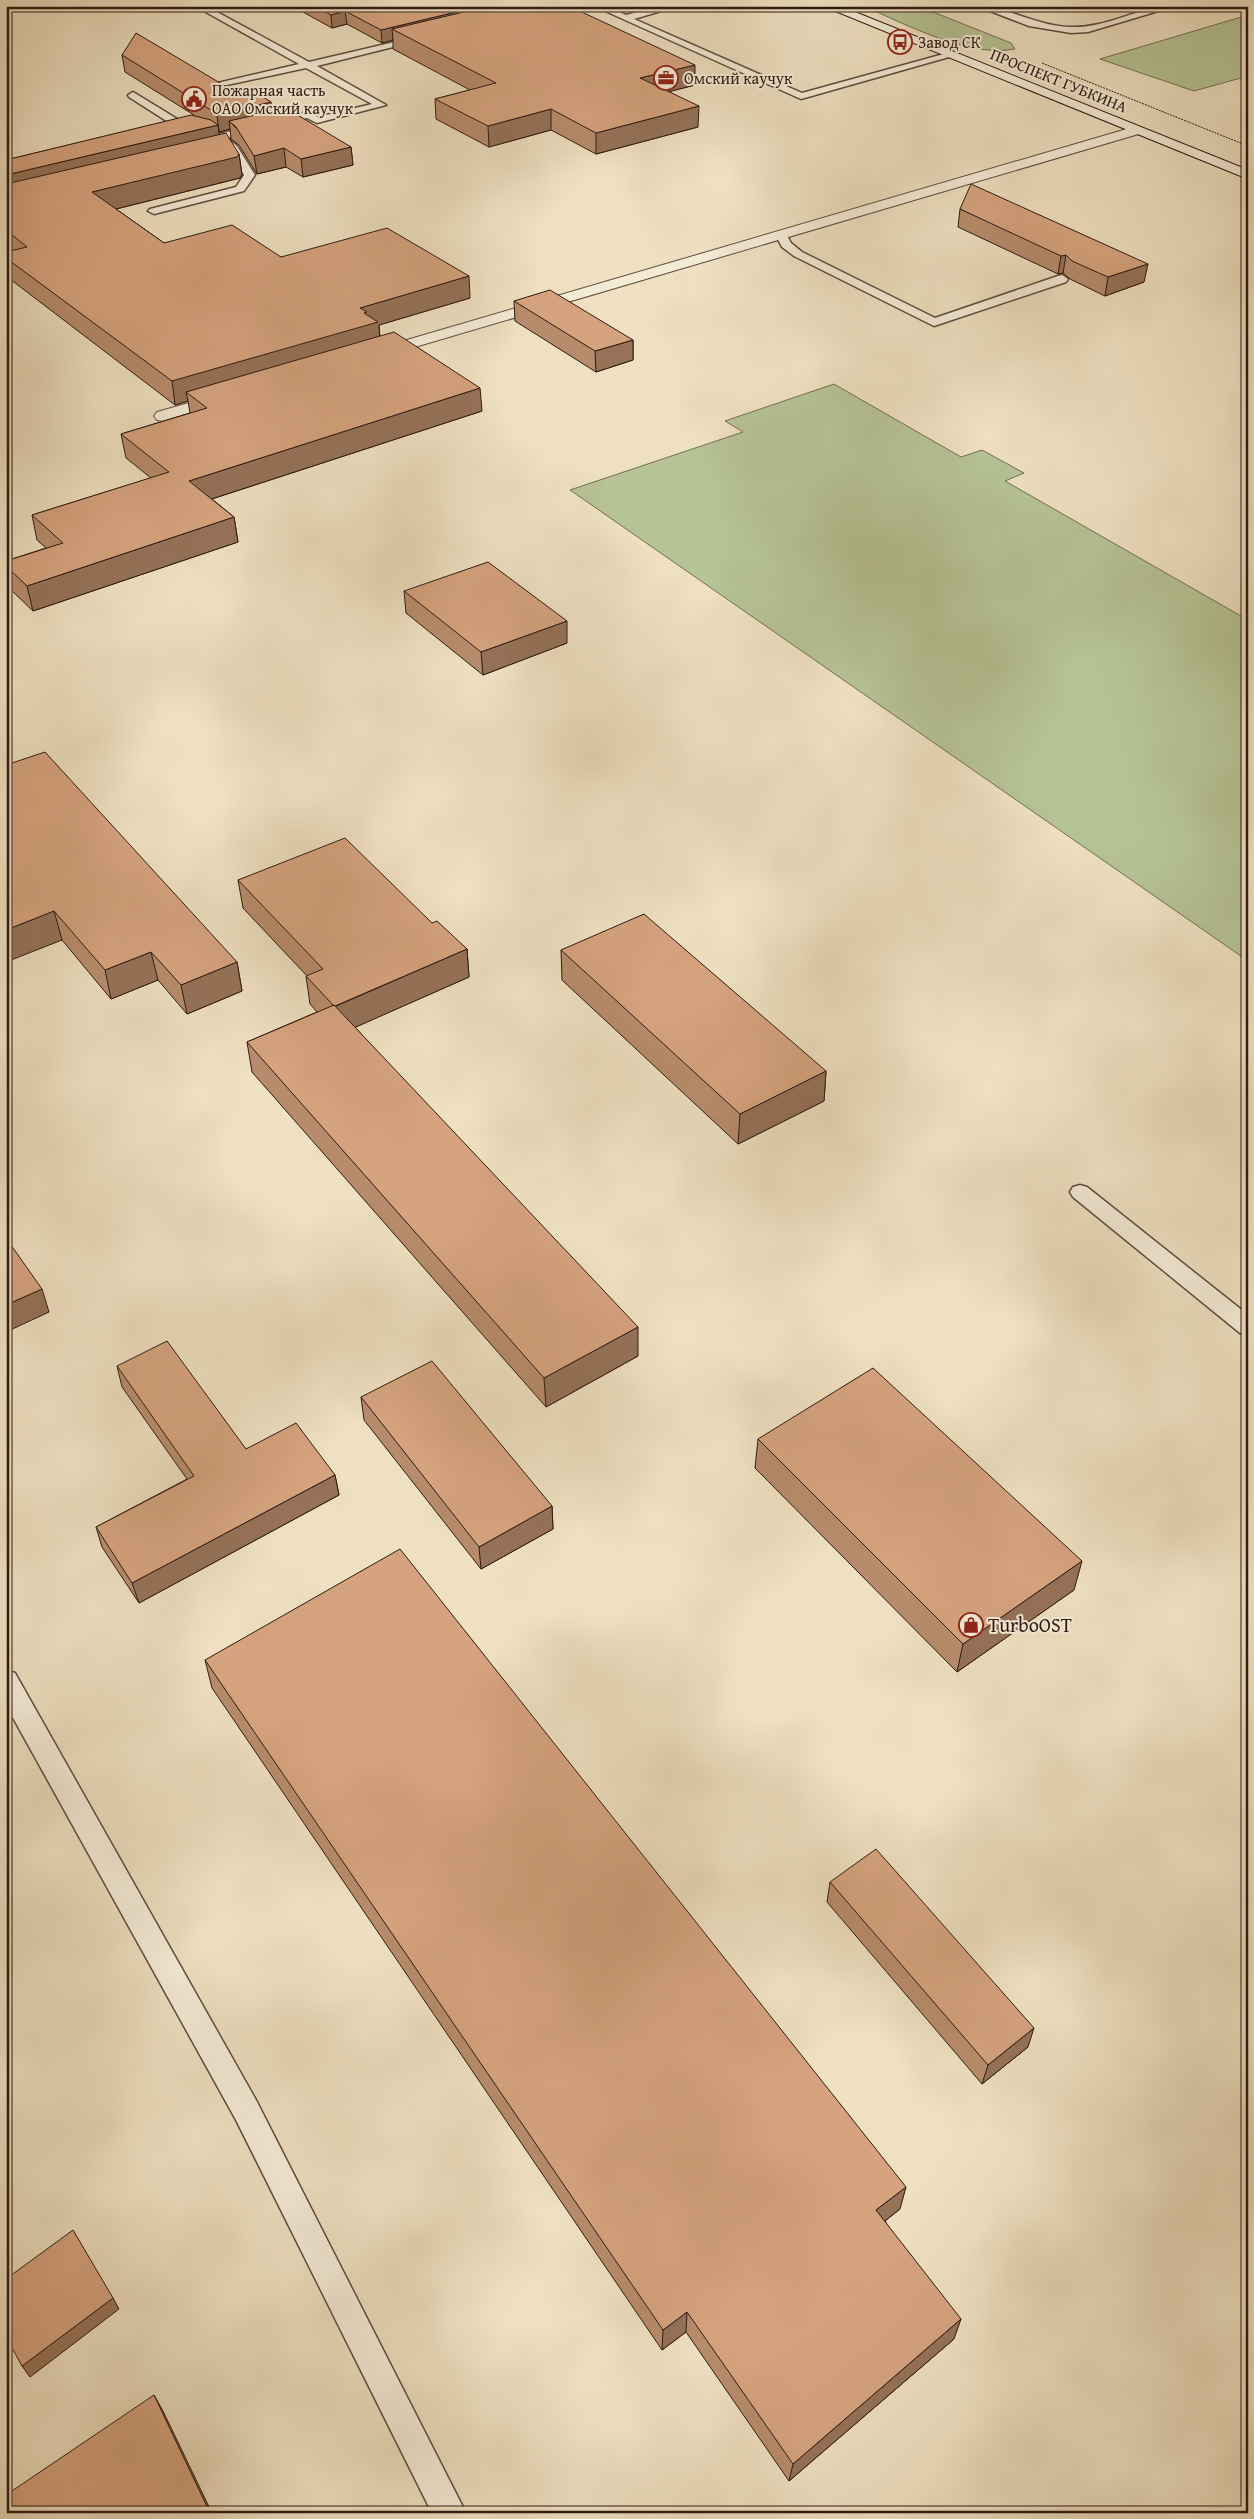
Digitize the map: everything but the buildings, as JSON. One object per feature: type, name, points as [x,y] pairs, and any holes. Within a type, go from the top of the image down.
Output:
[{"type":"street","name":"ПРОСПЕКТ ГУБКИНА","points":[[829,6],[1248,175]]},
{"type":"street","points":[[363,357],[1137,130]]},
{"type":"street","points":[[163,416],[239,394]]},
{"type":"lane","points":[[199,6],[381,105],[317,120],[308,115],[219,137]]},
{"type":"lane","points":[[598,6],[800,96],[951,55]]},
{"type":"lane","points":[[625,18],[674,6]]},
{"type":"lane","points":[[981,6],[1034,26],[1071,31],[1085,30],[1171,6]]},
{"type":"lane","points":[[217,86],[433,36]]},
{"type":"lane","points":[[133,95],[183,127],[219,137],[233,148],[250,176],[240,189],[154,211]]},
{"type":"lane","points":[[214,152],[233,148]]},
{"type":"lane","points":[[781,234],[786,245],[798,254],[934,322],[1062,279]]},
{"type":"lane","points":[[1080,1192],[1248,1327]]},
{"type":"lane","points":[[6,1681],[246,2110],[450,2513]]},
{"type":"green space","points":[[863,6],[918,6],[1011,43],[1015,49],[977,49],[958,44],[937,38]]},
{"type":"green space","points":[[1248,15],[1248,76],[1194,91],[1100,59]]},
{"type":"green space","points":[[834,384],[961,457],[982,450],[1024,473],[1005,481],[1248,620],[1248,961],[570,490],[743,432],[725,421]]},
{"type":"place","name":"Завод СК","points":[[900,42]]},
{"type":"place","name":"Омский каучук","points":[[666,78]]},
{"type":"place","name":"Пожарная часть ОАО Омский каучук","points":[[194,99]]},
{"type":"place","name":"TurboOST","points":[[971,1625]]}]
